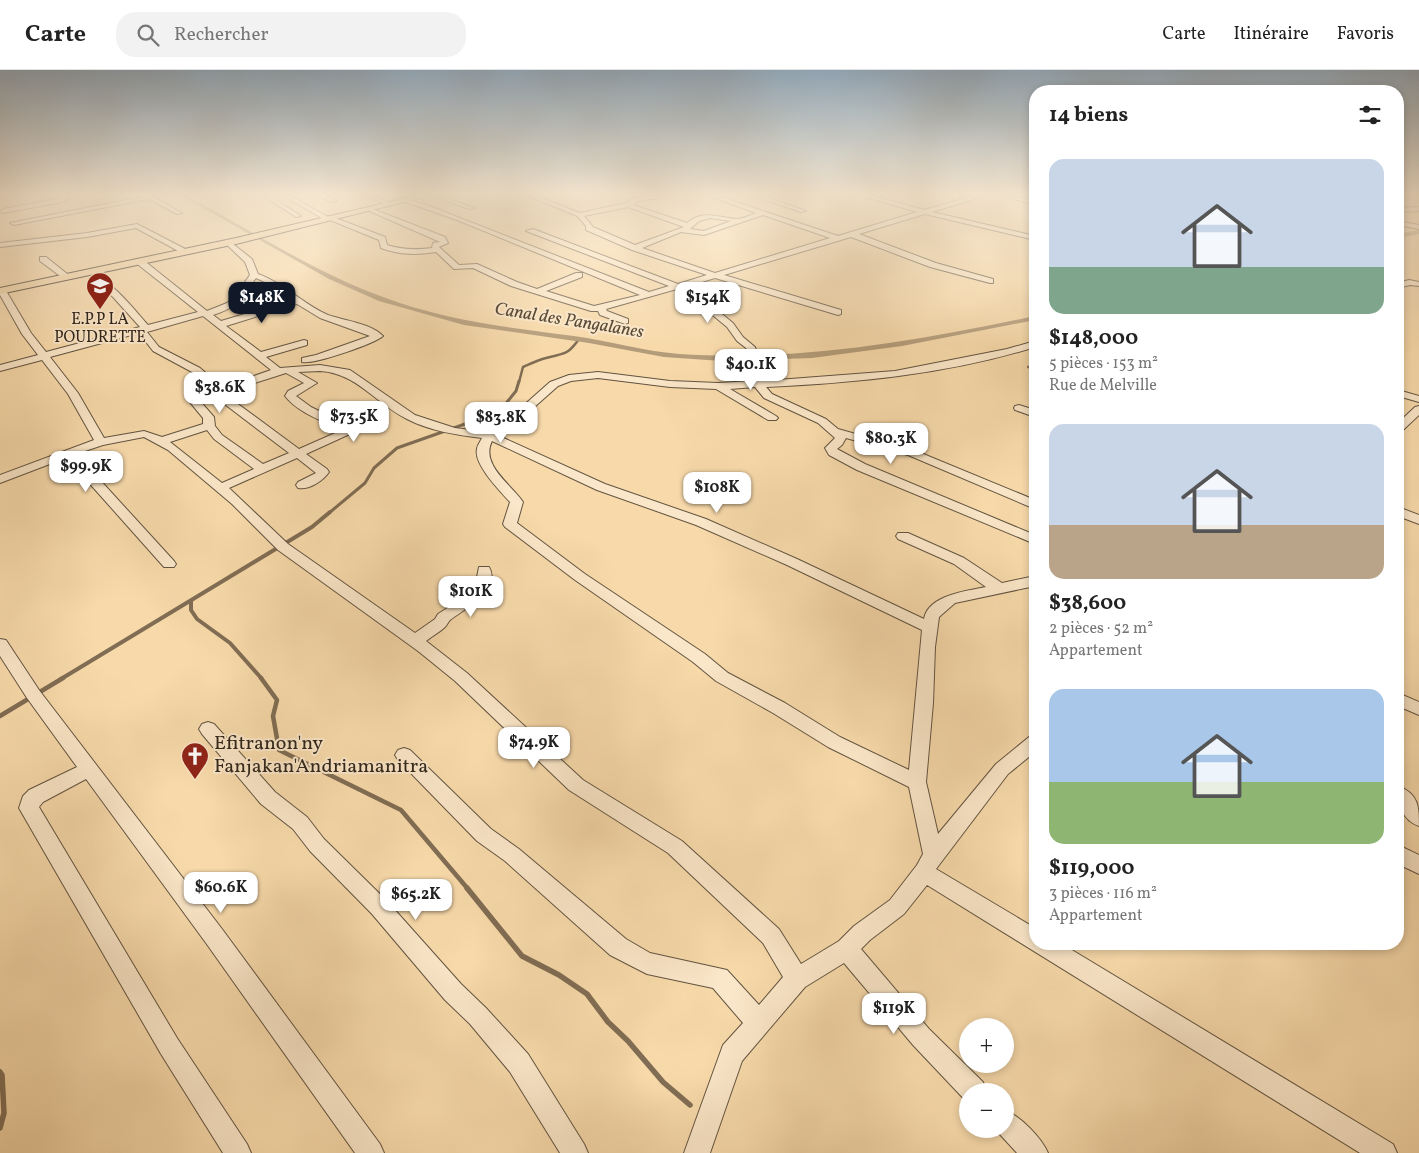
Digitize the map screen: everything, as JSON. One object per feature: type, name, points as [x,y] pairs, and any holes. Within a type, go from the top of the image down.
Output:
[{"type":"main road","points":[[1,291],[208,246]]},
{"type":"street","points":[[175,246],[185,251]]},
{"type":"street","points":[[236,246],[249,261],[254,275],[286,290],[298,301],[332,320],[378,336],[194,400],[208,417],[209,426],[218,437],[262,469]]},
{"type":"street","points":[[384,246],[400,252],[414,253],[437,249]]},
{"type":"street","points":[[436,246],[434,246],[456,267],[474,266],[514,284],[594,309],[649,295],[811,246]]},
{"type":"street","points":[[525,246],[649,295]]},
{"type":"street","points":[[570,246],[706,299],[707,306],[730,325],[740,340],[750,346],[757,368],[759,386],[768,396],[822,421],[837,432],[841,437],[832,448],[833,453],[1029,537]]},
{"type":"street","points":[[590,253],[612,246],[637,249],[713,275],[783,294],[838,312]]},
{"type":"street","points":[[615,263],[645,246]]},
{"type":"street","points":[[881,246],[933,265],[990,281]]},
{"type":"street","points":[[43,259],[67,277]]},
{"type":"street","points":[[139,262],[259,356],[312,383],[292,393],[290,396],[306,409],[349,429],[344,434],[220,488]]},
{"type":"street","points":[[0,368],[226,308],[237,301],[249,288],[249,282],[254,275]]},
{"type":"street","points":[[539,291],[579,275]]},
{"type":"street","points":[[97,279],[116,295],[156,349],[196,370],[218,391],[323,472],[320,476],[302,485]]},
{"type":"street","points":[[1404,284],[1409,282],[1419,284]]},
{"type":"street","points":[[1,291],[27,334],[73,393],[101,442]]},
{"type":"street","points":[[219,325],[298,301]]},
{"type":"street","points":[[601,308],[603,313],[625,321]]},
{"type":"street","points":[[259,356],[304,343]]},
{"type":"street","points":[[917,782],[834,742],[779,708],[722,677],[699,658],[580,577],[515,528],[510,524],[516,502],[494,476],[483,458],[482,450],[489,436],[527,408],[554,384],[570,378],[598,375],[670,384],[759,386],[895,374],[1009,352],[1029,346]]},
{"type":"street","points":[[303,367],[318,358]]},
{"type":"street","points":[[284,368],[333,368],[346,372],[411,417],[449,430],[489,436],[601,487],[701,522],[792,562],[930,628]]},
{"type":"street","points":[[718,386],[772,418]]},
{"type":"street","points":[[1404,394],[1419,399]]},
{"type":"street","points":[[1019,408],[1029,412]]},
{"type":"street","points":[[1404,422],[1419,409]]},
{"type":"street","points":[[159,442],[209,426]]},
{"type":"street","points":[[837,432],[912,453],[1029,502]]},
{"type":"street","points":[[0,479],[101,442],[144,434],[172,448],[220,488],[280,543],[462,677],[576,785],[675,847],[771,936],[797,979]]},
{"type":"street","points":[[65,454],[86,472],[170,564]]},
{"type":"street","points":[[1404,514],[1419,520]]},
{"type":"street","points":[[903,536],[959,561],[1000,589]]},
{"type":"street","points":[[415,641],[440,623],[443,618],[471,599],[484,583],[484,570]]},
{"type":"street","points":[[1029,582],[950,599],[932,615],[917,782],[929,863],[1029,936]]},
{"type":"street","points":[[0,644],[36,697],[226,952],[371,1153]]},
{"type":"street","points":[[1404,702],[1419,709]]},
{"type":"street","points":[[208,728],[268,798],[275,801],[300,823],[317,845],[379,907],[453,992],[478,1016],[519,1063],[575,1153]]},
{"type":"street","points":[[696,1153],[732,1054],[797,979],[847,949],[862,933],[897,907],[1002,769],[1029,747]]},
{"type":"street","points":[[404,754],[484,835],[512,855],[618,947],[647,963],[719,978],[759,1023]]},
{"type":"street","points":[[89,769],[36,796],[30,802],[29,808],[169,1046],[238,1153]]},
{"type":"street","points":[[1404,799],[1419,818]]},
{"type":"street","points":[[1404,857],[1419,865]]},
{"type":"street","points":[[847,949],[920,1037],[966,1083]]},
{"type":"street","points":[[1052,950],[1384,1153]]},
{"type":"street","points":[[1014,1132],[1035,1153]]},
{"type":"waterway","name":"Canal des Pangalanes","points":[[273,246],[331,278],[382,300],[409,309],[491,327],[589,341],[664,355],[722,358],[812,355],[902,344],[1029,319]]},
{"type":"waterway","points":[[519,382],[523,367],[565,353],[579,339]]},
{"type":"waterway","points":[[329,513],[365,483],[374,468],[397,448],[499,412],[516,391],[519,381]]},
{"type":"waterway","points":[[61,679],[312,527],[330,512]]},
{"type":"waterway","points":[[191,601],[191,610],[197,619],[230,643],[262,679]]},
{"type":"waterway","points":[[0,716],[63,678]]},
{"type":"waterway","points":[[261,678],[277,700],[273,716],[279,750],[401,810],[468,889]]},
{"type":"waterway","points":[[467,888],[522,956],[559,975],[587,994],[608,1022],[628,1041],[663,1082],[690,1105]]},
{"type":"waterway","points":[[0,1072],[2,1075],[4,1113],[0,1128]]},
{"type":"place","name":"E.P.P LA POUDRETTE","points":[[100,310]]},
{"type":"place","name":"Efitranon'ny Fanjakan'Andriamanitra","points":[[195,780]]}]
